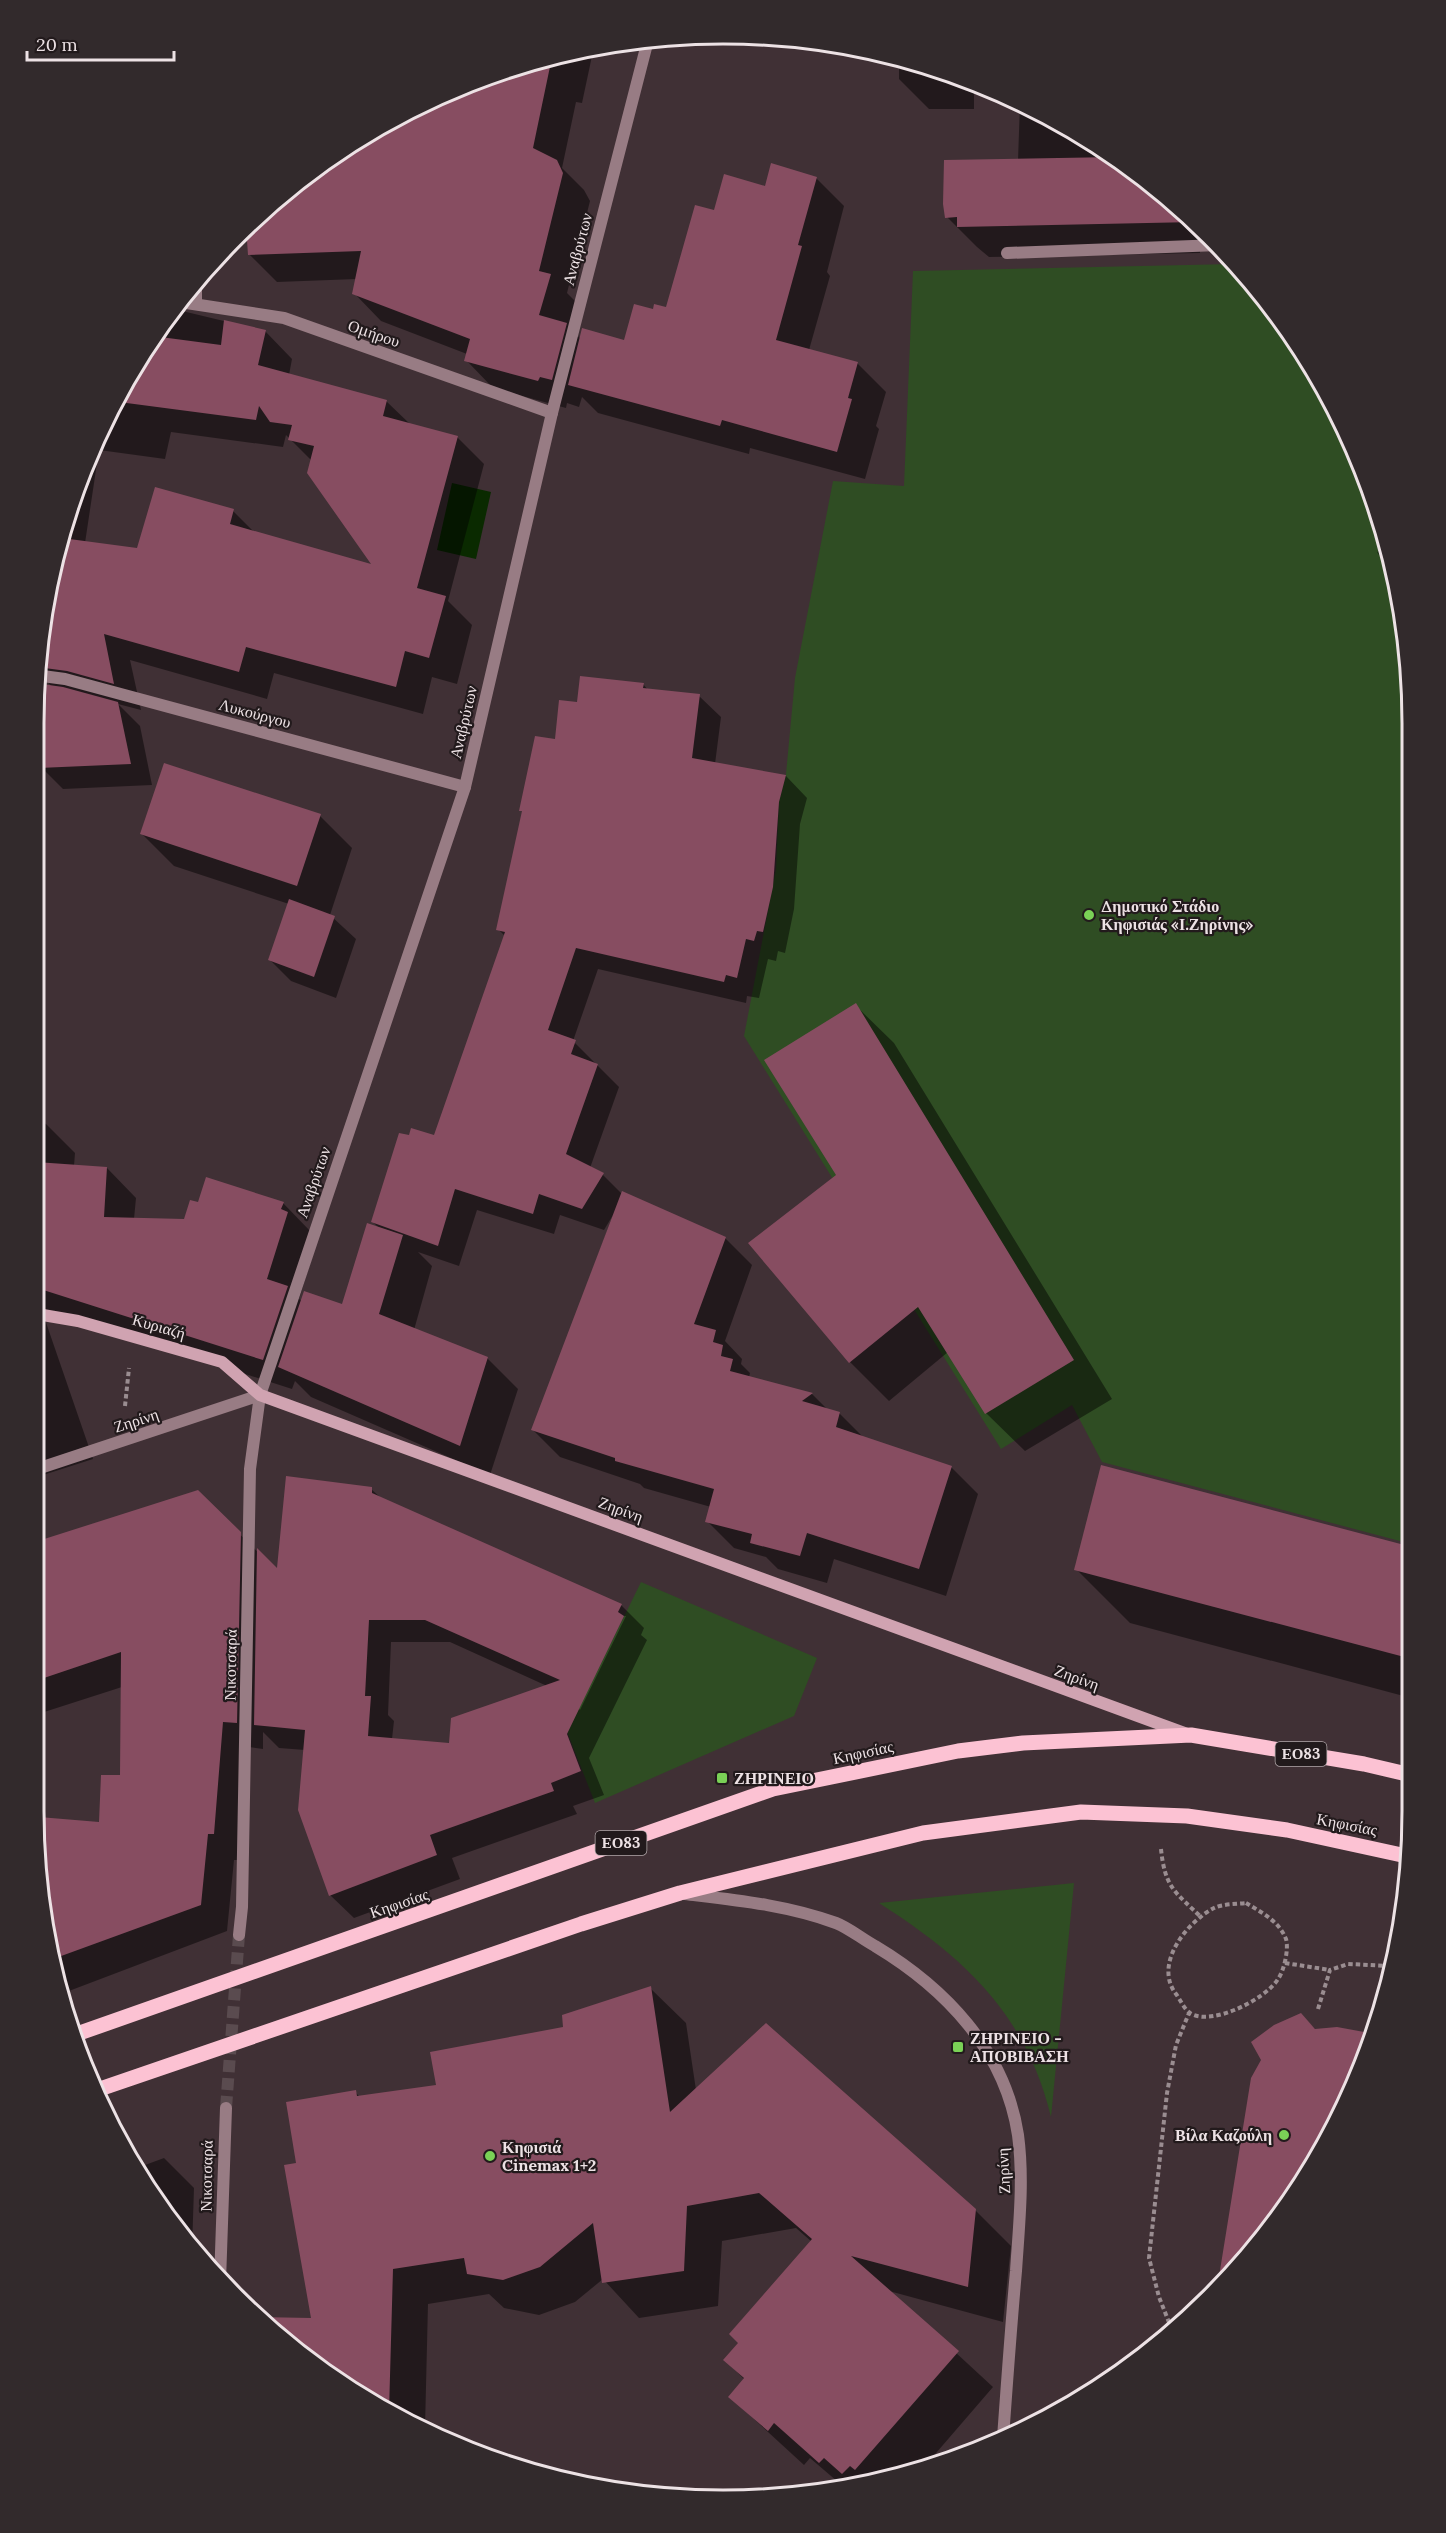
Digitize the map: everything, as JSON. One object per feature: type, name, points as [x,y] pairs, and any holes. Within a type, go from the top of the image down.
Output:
[{"type":"main road","name":"Κηφισίας","points":[[82,2032],[772,1789],[958,1751],[1012,1744],[1191,1735],[1364,1764],[1402,1773]]},
{"type":"main road","name":"Κηφισίας","points":[[103,2088],[492,1954],[680,1893],[923,1833],[1081,1812],[1187,1816],[1287,1830],[1401,1855]]},
{"type":"street","name":"Αναβρύτων","points":[[260,1395],[465,787],[552,413],[646,48]]},
{"type":"street","points":[[1007,254],[1205,246]]},
{"type":"street","points":[[196,294],[196,303]]},
{"type":"street","name":"Ομήρου","points":[[189,303],[284,318],[552,413]]},
{"type":"street","name":"Λυκούργου","points":[[45,676],[65,679],[465,787]]},
{"type":"street","name":"Κυριαζή","points":[[43,1315],[78,1321],[222,1362],[260,1395]]},
{"type":"street","name":"Ζηρίνη","points":[[43,1467],[260,1395],[1191,1735]]},
{"type":"street","name":"Νικοτσαρά","points":[[238,1935],[242,1895],[250,1469],[260,1395]]},
{"type":"street","name":"Ζηρίνη","points":[[680,1893],[768,1904],[837,1924],[896,1958],[935,1987],[968,2022],[990,2057],[1006,2090],[1018,2134],[1022,2192],[1004,2428]]},
{"type":"street","name":"Νικοτσαρά","points":[[220,2267],[226,2108]]},
{"type":"path","points":[[122,1442],[132,1336]]},
{"type":"path","points":[[1158,1815],[1163,1867],[1170,1887],[1202,1918]]},
{"type":"path","points":[[1246,1903],[1271,1918],[1286,1940],[1285,1963],[1278,1980],[1236,2011],[1209,2019],[1189,2013],[1172,1989],[1168,1970],[1175,1943],[1202,1918],[1215,1907],[1246,1903]]},
{"type":"path","points":[[1285,1963],[1330,1970],[1348,1964],[1384,1965]]},
{"type":"path","points":[[1318,2009],[1330,1970]]},
{"type":"path","points":[[1169,2323],[1159,2297],[1149,2258],[1167,2093],[1176,2045],[1189,2013]]},
{"type":"shaded area","name":"Δημοτικό Στάδιο Κηφισιάς «Ι.Ζηρίνης»","points":[[1224,264],[1262,309],[1288,345],[1332,422],[1351,463],[1379,547],[1389,590],[1397,634],[1401,679],[1402,1542],[1102,1462],[1072,1405],[1001,1449],[744,1036],[776,869],[779,802],[786,774],[795,678],[833,481],[904,486],[913,271]]},
{"type":"shaded area","points":[[452,483],[491,492],[476,559],[437,550]]},
{"type":"shaded area","points":[[641,1582],[817,1658],[794,1716],[595,1803],[566,1729],[589,1688]]},
{"type":"shaded area","points":[[1074,1883],[1051,2117],[1040,2080],[1026,2048],[988,1992],[939,1945],[879,1903]]},
{"type":"building","points":[[550,66],[533,148],[557,160],[563,173],[539,271],[551,274],[539,315],[567,323],[552,380],[540,377],[538,381],[464,361],[470,339],[352,294],[361,251],[248,255],[247,239],[275,212],[345,158],[422,114],[463,95]]},
{"type":"building","points":[[1100,157],[1137,184],[1182,222],[957,227],[957,217],[945,218],[944,160]]},
{"type":"building","points":[[771,163],[817,177],[798,245],[802,246],[776,340],[858,362],[848,398],[852,399],[837,452],[722,420],[720,426],[568,385],[582,328],[624,340],[634,304],[653,309],[654,304],[666,307],[695,205],[714,210],[724,174],[765,186]]},
{"type":"building","points":[[224,320],[266,330],[258,365],[387,400],[383,416],[458,436],[417,588],[446,596],[429,658],[405,651],[396,687],[246,647],[239,672],[104,634],[114,684],[67,671],[46,668],[57,590],[69,539],[137,548],[155,487],[234,509],[230,524],[371,564],[307,473],[314,446],[288,440],[292,425],[270,422],[259,406],[256,420],[124,403],[163,337],[221,345]]},
{"type":"building","points":[[580,676],[644,683],[643,688],[700,694],[692,758],[786,775],[779,802],[773,887],[763,932],[757,931],[754,941],[746,939],[737,978],[726,975],[724,982],[576,948],[548,1030],[576,1040],[571,1054],[598,1064],[566,1154],[604,1173],[582,1209],[539,1194],[533,1214],[455,1189],[438,1246],[371,1222],[399,1133],[409,1135],[411,1128],[434,1135],[505,932],[496,930],[522,811],[519,811],[535,736],[555,739],[559,700],[577,702]]},
{"type":"building","points":[[45,684],[118,702],[131,764],[43,768]]},
{"type":"building","points":[[164,763],[321,814],[297,886],[140,834]]},
{"type":"building","points":[[289,899],[335,916],[314,977],[268,960]]},
{"type":"building","points":[[856,1003],[1074,1360],[985,1414],[918,1307],[849,1363],[748,1243],[836,1175],[764,1060]]},
{"type":"building","points":[[43,1162],[107,1167],[104,1217],[184,1219],[190,1200],[198,1202],[206,1177],[284,1202],[281,1209],[288,1212],[267,1279],[288,1286],[263,1360],[43,1290]]},
{"type":"building","points":[[622,1191],[726,1237],[694,1324],[716,1330],[713,1342],[723,1345],[721,1356],[733,1359],[730,1371],[813,1393],[802,1401],[840,1412],[836,1427],[952,1466],[919,1569],[807,1533],[800,1556],[750,1543],[752,1534],[705,1522],[714,1489],[615,1461],[615,1458],[531,1430]]},
{"type":"building","points":[[367,1223],[403,1235],[379,1314],[488,1357],[460,1446],[278,1367],[304,1291],[342,1304]]},
{"type":"building","points":[[1101,1465],[1402,1544],[1402,1656],[1074,1570]]},
{"type":"building","points":[[286,1476],[372,1487],[372,1493],[622,1604],[618,1612],[624,1616],[567,1734],[581,1771],[551,1783],[554,1791],[430,1835],[437,1855],[329,1896],[298,1810],[305,1730],[254,1725],[257,1548],[277,1568]],"holes":[[[369,1620],[425,1620],[560,1680],[451,1718],[449,1743],[368,1736],[371,1696],[365,1696]]]},
{"type":"building","points":[[198,1490],[241,1532],[237,1723],[223,1722],[214,1834],[208,1834],[201,1905],[60,1956],[49,1899],[43,1817],[99,1822],[101,1775],[120,1775],[121,1652],[43,1678],[43,1539]]},
{"type":"building","points":[[651,1986],[670,2112],[766,2023],[976,2209],[968,2287],[851,2256],[959,2351],[855,2470],[850,2466],[842,2474],[824,2458],[819,2463],[774,2423],[768,2431],[728,2397],[744,2378],[723,2360],[738,2343],[729,2334],[812,2239],[759,2193],[687,2206],[684,2271],[602,2283],[593,2223],[540,2267],[503,2280],[467,2274],[464,2258],[393,2269],[389,2401],[345,2375],[271,2317],[311,2318],[284,2165],[296,2163],[286,2102],[356,2090],[357,2096],[436,2085],[430,2052],[563,2027],[562,2015]]},
{"type":"building","name":"Βίλα Καζούλη","points":[[1301,2013],[1315,2029],[1337,2027],[1365,2032],[1351,2070],[1311,2150],[1288,2188],[1262,2224],[1220,2273],[1251,2078],[1261,2060],[1251,2042],[1274,2025]]},
{"type":"tunnel","points":[[226,2108],[239,1935]]},
{"type":"place","name":"Δημοτικό Στάδιο Κηφισιάς «Ι.Ζηρίνης»","points":[[1089,915]]},
{"type":"place","name":"ΖΗΡΙΝΕΙΟ","points":[[722,1778]]},
{"type":"place","name":"ΖΗΡΙΝΕΙΟ - ΑΠΟΒΙΒΑΣΗ","points":[[958,2047]]},
{"type":"place","name":"Βίλα Καζούλη","points":[[1284,2135]]},
{"type":"place","name":"Κηφισιά Cinemax 1+2","points":[[490,2156]]}]
